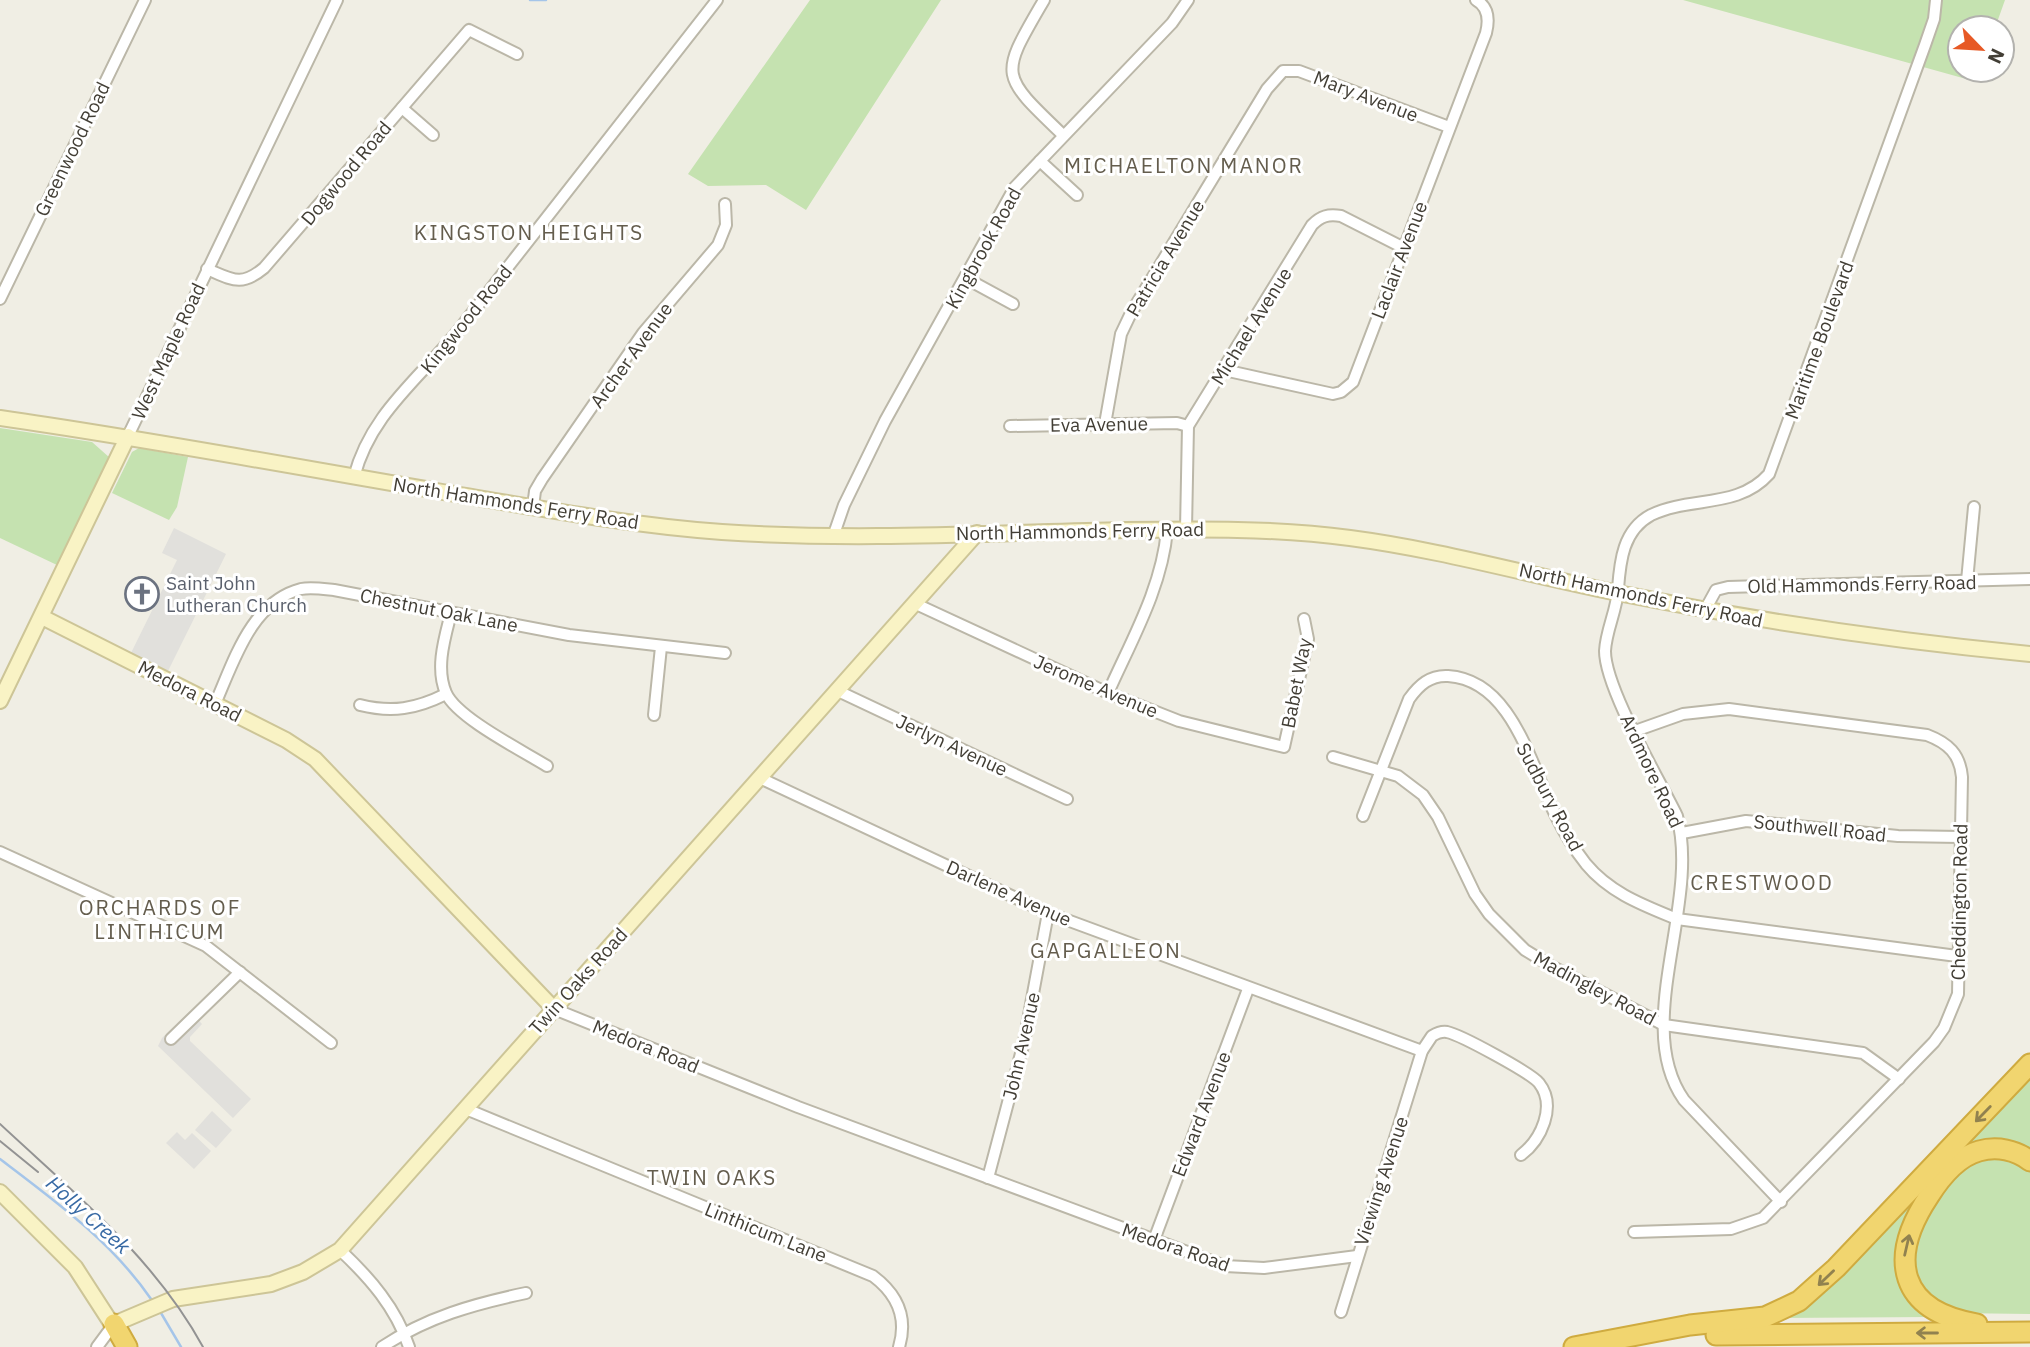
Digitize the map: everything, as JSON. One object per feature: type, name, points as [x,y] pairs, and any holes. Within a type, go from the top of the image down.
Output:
[{"type":"highway","points":[[1574,1347],[1690,1325],[1765,1317],[1799,1301],[1836,1268],[2030,1064]]},
{"type":"highway","points":[[2025,1332],[1956,1321],[1927,1307],[1910,1287],[1904,1251],[1926,1199],[1962,1158],[1980,1150],[1997,1149],[2012,1151],[2030,1161]]},
{"type":"highway","points":[[114,1324],[124,1347]]},
{"type":"highway","points":[[1582,1347],[1689,1336],[2025,1332]]},
{"type":"street","name":"Greenwood Road","points":[[0,299],[145,0]]},
{"type":"street","name":"West Maple Road","points":[[0,701],[43,617],[337,0]]},
{"type":"street","name":"Kingwood Road","points":[[354,477],[359,459],[381,415],[444,348],[717,0]]},
{"type":"street","points":[[1044,0],[1013,54],[1012,76],[1019,92],[1063,135]]},
{"type":"street","name":"Kingbrook Road","points":[[834,534],[844,505],[886,421],[967,279],[1015,187],[1172,23],[1188,0]]},
{"type":"street","name":"Laclair Avenue","points":[[1224,370],[1333,394],[1348,388],[1486,33],[1489,22],[1486,11],[1476,0]]},
{"type":"street","name":"Maritime Boulevard","points":[[1618,593],[1619,564],[1625,545],[1641,521],[1671,509],[1747,492],[1769,474],[1921,58],[1934,19],[1936,0]]},
{"type":"street","name":"Dogwood Road","points":[[207,269],[236,281],[245,281],[264,268],[470,30],[517,54]]},
{"type":"street","name":"Mary Avenue","points":[[1283,71],[1299,71],[1449,127]]},
{"type":"street","name":"Patricia Avenue","points":[[1105,424],[1121,334],[1131,313],[1268,89],[1283,71]]},
{"type":"street","points":[[401,108],[433,135]]},
{"type":"street","points":[[1040,161],[1077,195]]},
{"type":"street","name":"Archer Avenue","points":[[533,508],[535,491],[542,479],[643,332],[718,245],[726,225],[725,204]]},
{"type":"street","name":"Michael Avenue","points":[[1188,426],[1312,225],[1320,218],[1330,214],[1341,216],[1404,248]]},
{"type":"street","points":[[967,279],[1013,304]]},
{"type":"street","name":"North Hammonds Ferry Road","points":[[0,418],[128,436],[533,508],[723,532],[834,534],[1186,529],[1282,531],[1351,538],[1492,564],[1705,610],[1926,645],[2030,654]]},
{"type":"street","name":"Eva Avenue","points":[[1010,426],[1177,423],[1188,426]]},
{"type":"street","points":[[1186,529],[1188,426]]},
{"type":"street","points":[[1967,581],[1974,507]]},
{"type":"street","points":[[1108,693],[1153,592],[1165,550],[1167,530]]},
{"type":"street","name":"Twin Oaks Road","points":[[114,1324],[173,1299],[271,1284],[303,1272],[340,1250],[977,533]]},
{"type":"street","name":"Old Hammonds Ferry Road","points":[[1705,610],[1716,590],[1728,587],[2030,579]]},
{"type":"street","name":"Chestnut Oak Lane","points":[[215,704],[250,630],[260,615],[288,594],[304,588],[334,590],[569,635],[725,653]]},
{"type":"street","name":"Ardmore Road","points":[[1618,593],[1605,651],[1611,684],[1677,816],[1682,832],[1682,869],[1664,1025],[1665,1061],[1677,1090],[1780,1202]]},
{"type":"street","name":"Jerome Avenue","points":[[916,604],[1108,693],[1201,729],[1284,747]]},
{"type":"street","points":[[451,613],[443,651],[446,694],[469,716],[547,766]]},
{"type":"street","name":"Medora Road","points":[[43,617],[286,740],[325,767],[554,1009],[798,1107],[1235,1269],[1357,1256]]},
{"type":"street","name":"Babet Way","points":[[1284,747],[1308,639],[1304,619]]},
{"type":"street","points":[[654,715],[661,647]]},
{"type":"street","name":"Sudbury Road","points":[[1363,816],[1409,699],[1418,686],[1429,679],[1442,676],[1472,682],[1483,688],[1507,713],[1557,819],[1586,863],[1609,887],[1677,919],[1957,956]]},
{"type":"street","name":"Jerlyn Avenue","points":[[838,691],[1067,799]]},
{"type":"street","points":[[359,705],[391,711],[407,709],[446,694]]},
{"type":"street","name":"Cheddington Road","points":[[1634,1232],[1731,1229],[1763,1219],[1899,1079],[1944,1028],[1958,994],[1961,837],[1960,762],[1954,752],[1927,735],[1729,709],[1683,714],[1635,731]]},
{"type":"street","name":"Madingley Road","points":[[1333,757],[1381,769],[1409,783],[1431,805],[1475,894],[1507,934],[1551,967],[1664,1025],[1863,1053],[1899,1079]]},
{"type":"street","name":"Darlene Avenue","points":[[760,778],[1048,913],[1422,1051]]},
{"type":"street","name":"Southwell Road","points":[[1682,832],[1746,821],[1898,836],[1961,837]]},
{"type":"street","points":[[0,852],[206,946],[331,1043]]},
{"type":"street","name":"John Avenue","points":[[988,1178],[1024,1042],[1048,913]]},
{"type":"street","points":[[171,1039],[240,972]]},
{"type":"street","name":"Edward Avenue","points":[[1154,1240],[1248,989]]},
{"type":"street","points":[[1422,1051],[1432,1036],[1449,1032],[1521,1070],[1538,1083],[1545,1095],[1545,1117],[1535,1142],[1521,1155]]},
{"type":"street","name":"Viewing Avenue","points":[[1341,1312],[1422,1051]]},
{"type":"street","name":"Linthicum Lane","points":[[467,1109],[873,1276],[888,1287],[900,1310],[904,1321],[899,1347]]},
{"type":"street","points":[[0,1192],[75,1267],[114,1324],[97,1347]]},
{"type":"street","points":[[340,1250],[363,1272],[397,1315],[409,1347]]},
{"type":"street","points":[[382,1347],[404,1332],[461,1307],[526,1293]]},
{"type":"green space","points":[[810,0],[941,0],[806,210],[766,185],[708,186],[688,174]]},
{"type":"green space","points":[[1683,0],[2005,0],[2000,14],[1946,14],[1946,73]]},
{"type":"green space","points":[[0,428],[92,442],[110,458],[57,565],[0,538]]},
{"type":"green space","points":[[139,448],[188,457],[177,507],[169,520],[112,493],[132,452]]},
{"type":"green space","points":[[2030,1071],[2030,1156],[1950,1161]]},
{"type":"green space","points":[[2006,1153],[2030,1165],[2030,1314],[1952,1313],[1932,1305],[1912,1273],[1918,1228],[1938,1191],[1974,1156]]},
{"type":"green space","points":[[1909,1201],[1917,1205],[1899,1253],[1900,1276],[1916,1301],[1931,1317],[1776,1318]]},
{"type":"shaded area","points":[[174,528],[226,554],[168,671],[131,653],[177,560],[162,553]]},
{"type":"shaded area","points":[[190,1011],[202,1024],[190,1037],[190,1041],[251,1099],[233,1118],[158,1046],[162,1038]]},
{"type":"shaded area","points":[[212,1111],[232,1130],[216,1148],[195,1130]]},
{"type":"shaded area","points":[[177,1132],[185,1140],[192,1133],[211,1151],[194,1169],[166,1143]]},
{"type":"waterway","points":[[530,0],[546,0]]},
{"type":"waterway","name":"Holly Creek","points":[[0,1159],[100,1240],[136,1278],[151,1299]]},
{"type":"waterway","name":"Holly Creek","points":[[161,1313],[181,1347]]},
{"type":"tram line","points":[[0,1124],[84,1201],[137,1255],[183,1314],[203,1347]]},
{"type":"tram line","points":[[0,1141],[38,1172]]},
{"type":"place","name":"Saint John Lutheran Church","points":[[142,594]]},
{"type":"district","name":"MICHAELTON MANOR","points":[[1184,166]]},
{"type":"district","name":"KINGSTON HEIGHTS","points":[[529,233]]},
{"type":"district","name":"CRESTWOOD","points":[[1762,883]]},
{"type":"district","name":"ORCHARDS OF LINTHICUM","points":[[160,920]]},
{"type":"district","name":"GAPGALLEON","points":[[1106,951]]},
{"type":"district","name":"TWIN OAKS","points":[[712,1178]]}]
